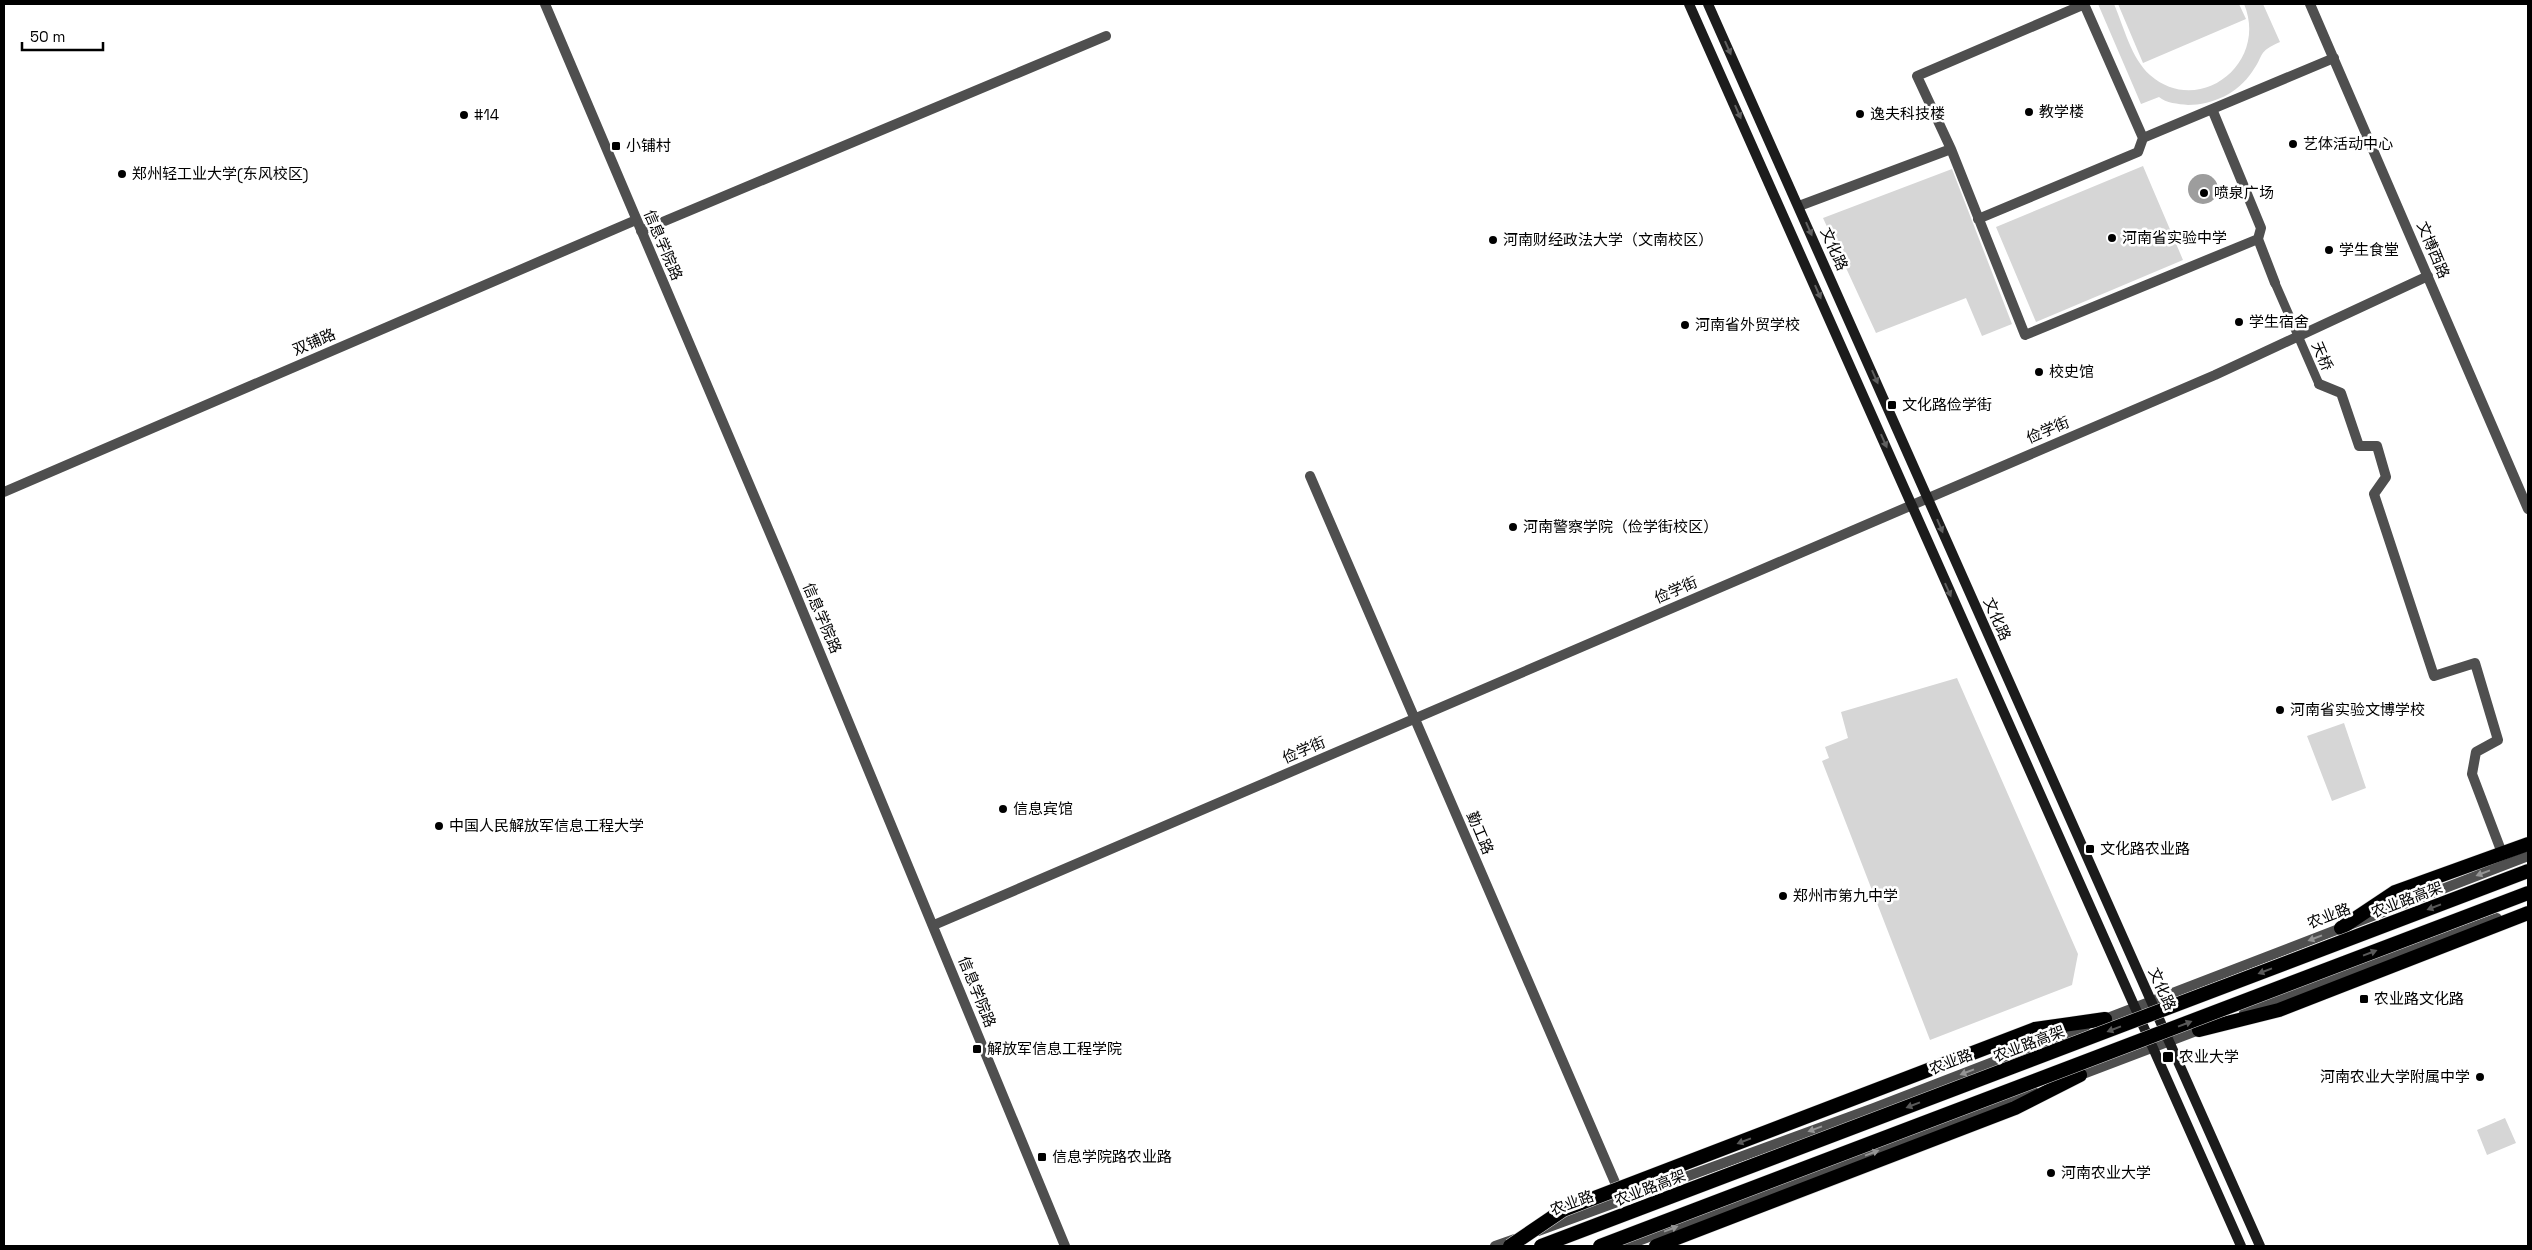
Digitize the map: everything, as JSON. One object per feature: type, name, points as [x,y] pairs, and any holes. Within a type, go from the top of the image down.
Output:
[{"type":"highway","points":[[2341,928],[2395,892],[2528,844]]},
{"type":"highway","name":"农业路高架","points":[[1541,1246],[2528,871]]},
{"type":"highway","points":[[1600,1246],[2528,893]]},
{"type":"highway","points":[[2199,1030],[2279,1010],[2528,913]]},
{"type":"highway","points":[[1510,1246],[1563,1210],[2035,1029],[2105,1019]]},
{"type":"highway","points":[[1656,1246],[2015,1108],[2080,1075]]},
{"type":"main road","points":[[1689,4],[2241,1246]]},
{"type":"main road","name":"文化路","points":[[1708,4],[2260,1246]]},
{"type":"street","name":"信息学院路","points":[[545,4],[934,925],[1066,1246]]},
{"type":"street","points":[[1978,219],[2138,152],[2143,138],[2085,4],[1917,76],[1951,149],[1978,219],[2025,335],[2258,239]]},
{"type":"street","name":"文博西路","points":[[2310,4],[2528,509]]},
{"type":"street","points":[[641,231],[1106,36]]},
{"type":"street","points":[[2143,138],[2334,58]]},
{"type":"street","points":[[2212,109],[2261,228],[2258,239],[2275,283]]},
{"type":"street","points":[[1799,206],[1951,149]]},
{"type":"street","name":"双铺路","points":[[4,492],[636,220]]},
{"type":"street","name":"俭学街","points":[[934,925],[2214,375],[2428,276]]},
{"type":"street","name":"天桥","points":[[2275,283],[2319,384]]},
{"type":"street","points":[[2319,384],[2341,393],[2359,446],[2377,446],[2386,476],[2374,494],[2434,676],[2475,663],[2498,740],[2476,752],[2472,774],[2502,853]]},
{"type":"street","name":"勤工路","points":[[1310,476],[1623,1201]]},
{"type":"street","name":"农业路","points":[[1495,1246],[1623,1201],[2105,1019],[2528,856]]},
{"type":"street","points":[[1625,1246],[2528,906]]},
{"type":"shaded area","points":[[2098,4],[2114,4],[2133,51],[2143,68],[2150,75],[2169,87],[2189,90],[2208,87],[2225,78],[2238,64],[2247,46],[2249,26],[2244,4],[2263,4],[2280,42],[2264,51],[2256,66],[2240,86],[2216,100],[2188,105],[2172,103],[2159,97],[2141,104]]},
{"type":"shaded area","points":[[2118,4],[2239,4],[2246,19],[2143,63]]},
{"type":"shaded area","points":[[2143,166],[2183,260],[2036,322],[1996,227]]},
{"type":"shaded area","points":[[1952,169],[2012,324],[1982,336],[1966,298],[1876,333],[1823,218]]},
{"type":"shaded area","points":[[2203,174],[2214,178],[2218,189],[2214,200],[2203,204],[2192,200],[2188,189],[2192,178]]},
{"type":"shaded area","points":[[1957,678],[2078,954],[2072,985],[1930,1040],[1822,761],[1829,758],[1825,747],[1848,738],[1841,712]]},
{"type":"shaded area","points":[[2344,723],[2366,788],[2332,801],[2307,736]]},
{"type":"shaded area","points":[[2505,1118],[2516,1143],[2487,1155],[2477,1130]]},
{"type":"place","name":"教学楼","points":[[2029,112]]},
{"type":"place","name":"逸夫科技楼","points":[[1860,114]]},
{"type":"place","name":"#14","points":[[464,115]]},
{"type":"place","name":"艺体活动中心","points":[[2293,144]]},
{"type":"place","name":"小铺村","points":[[616,146]]},
{"type":"place","name":"郑州轻工业大学(东风校区)","points":[[122,174]]},
{"type":"place","name":"喷泉广场","points":[[2204,193]]},
{"type":"place","name":"河南省实验中学","points":[[2112,238]]},
{"type":"place","name":"河南财经政法大学（文南校区）","points":[[1493,240]]},
{"type":"place","name":"学生食堂","points":[[2329,250]]},
{"type":"place","name":"学生宿舍","points":[[2239,322]]},
{"type":"place","name":"河南省外贸学校","points":[[1685,325]]},
{"type":"place","name":"校史馆","points":[[2039,372]]},
{"type":"place","name":"文化路俭学街","points":[[1892,405]]},
{"type":"place","name":"河南警察学院（俭学街校区）","points":[[1513,527]]},
{"type":"place","name":"河南省实验文博学校","points":[[2280,710]]},
{"type":"place","name":"信息宾馆","points":[[1003,809]]},
{"type":"place","name":"中国人民解放军信息工程大学","points":[[439,826]]},
{"type":"place","name":"文化路农业路","points":[[2090,849]]},
{"type":"place","name":"郑州市第九中学","points":[[1783,896]]},
{"type":"place","name":"农业路文化路","points":[[2364,999]]},
{"type":"place","name":"解放军信息工程学院","points":[[977,1049]]},
{"type":"place","name":"农业大学","points":[[2168,1057]]},
{"type":"place","name":"河南农业大学附属中学","points":[[2480,1077]]},
{"type":"place","name":"信息学院路农业路","points":[[1042,1157]]},
{"type":"place","name":"河南农业大学","points":[[2051,1173]]}]
